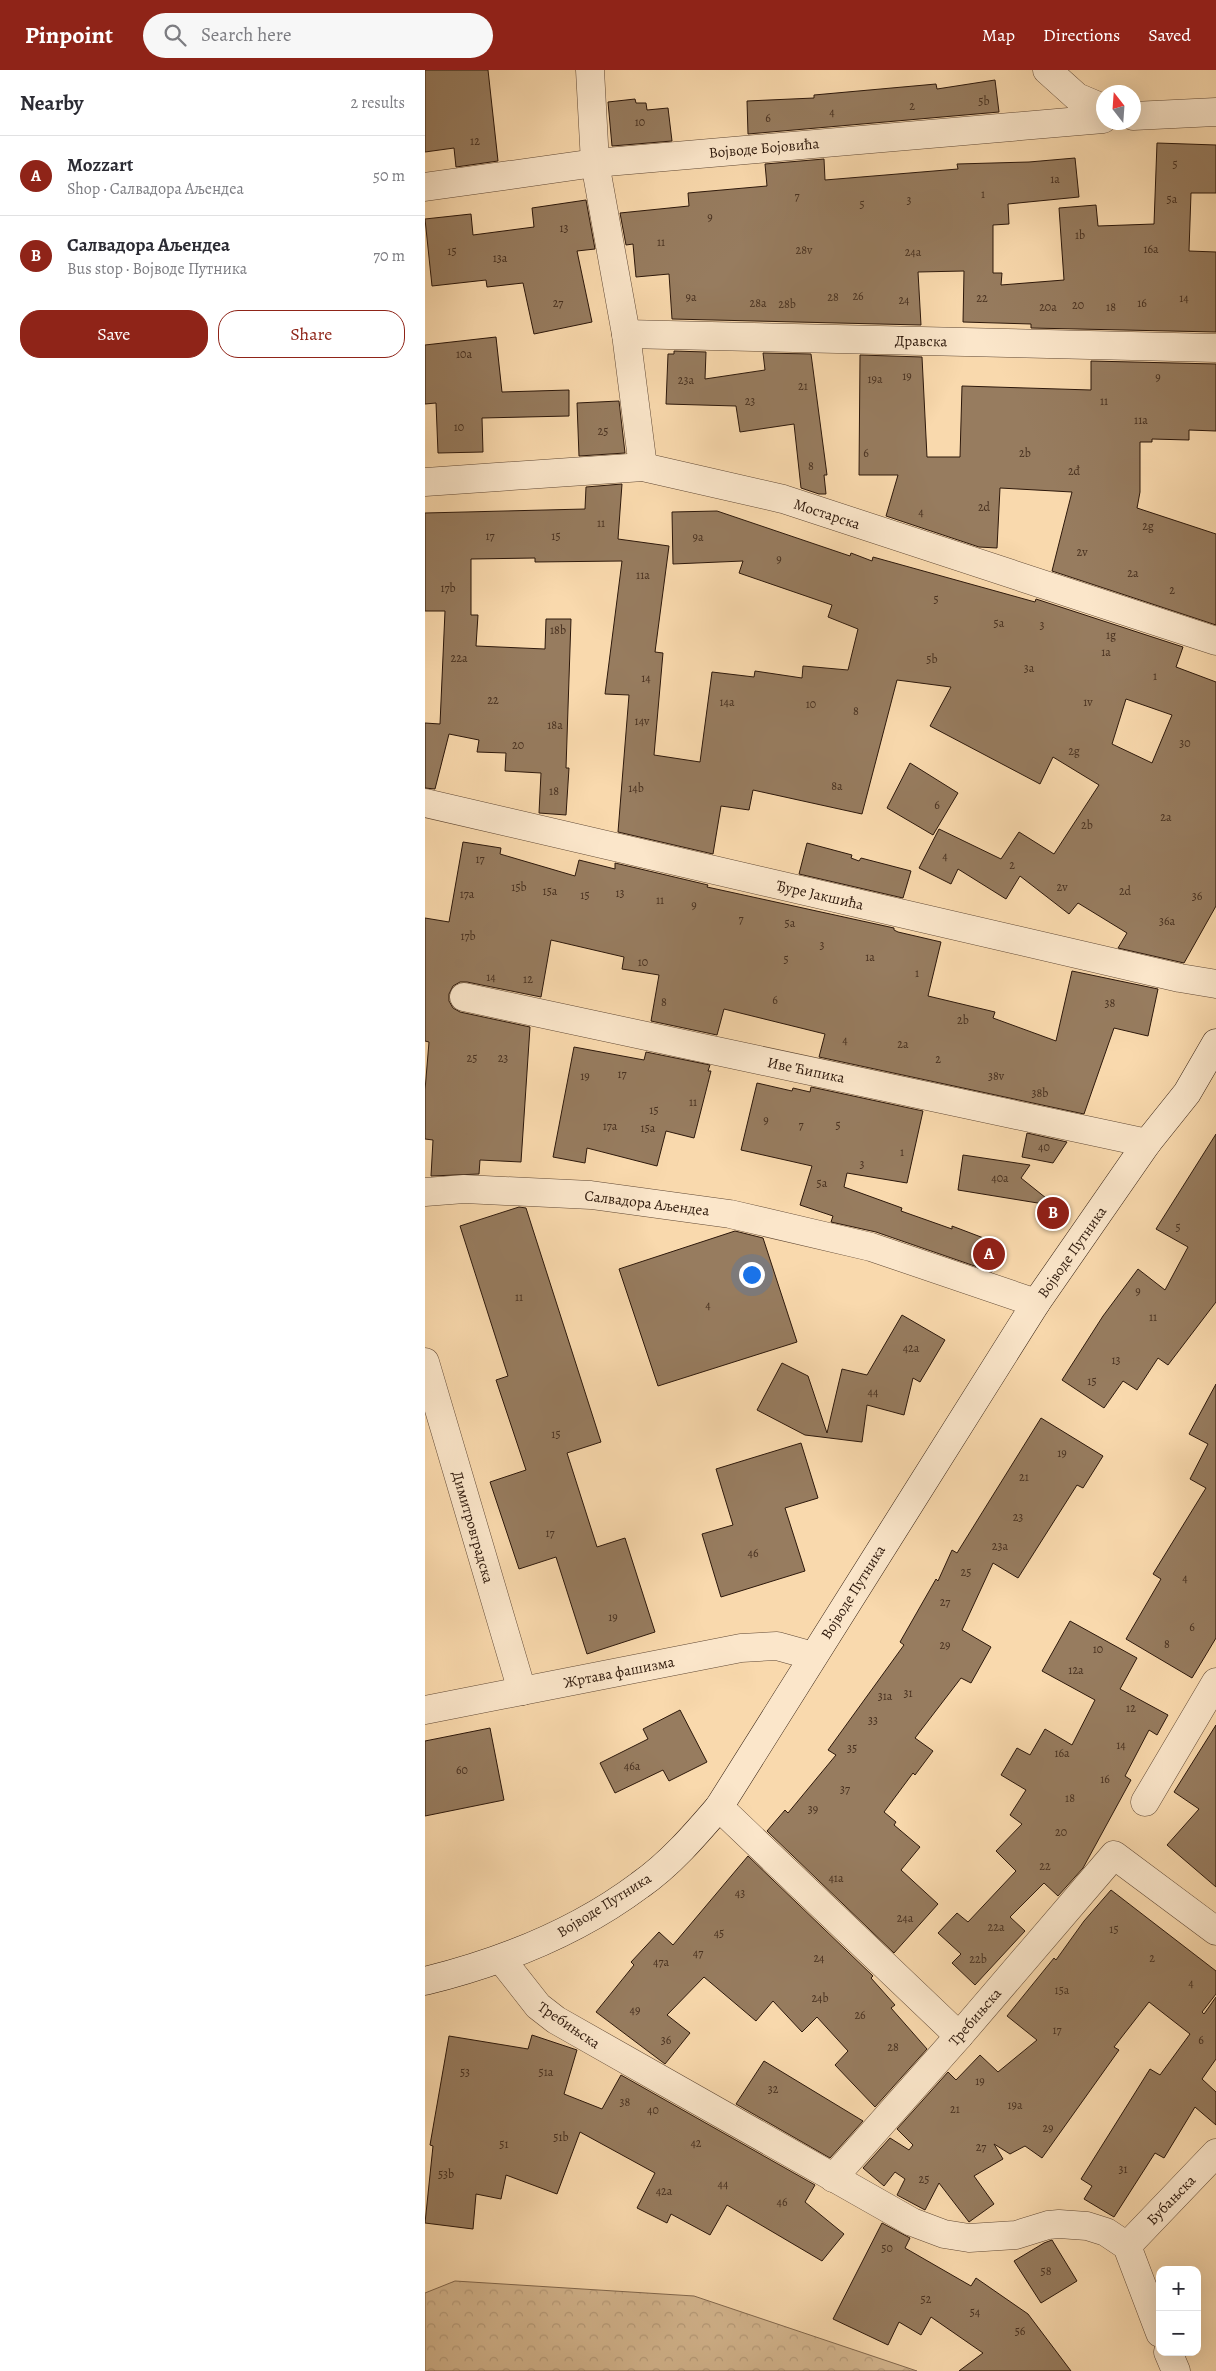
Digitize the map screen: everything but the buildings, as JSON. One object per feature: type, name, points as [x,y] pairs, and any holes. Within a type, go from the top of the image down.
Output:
[{"type":"street","points":[[590,70],[595,163],[626,334],[643,467]]},
{"type":"street","points":[[1047,70],[1077,97],[1096,105]]},
{"type":"street","points":[[1141,116],[1216,112]]},
{"type":"street","name":"Војводе Бојовића","points":[[425,187],[595,163],[1096,120]]},
{"type":"street","name":"Дравска","points":[[626,334],[1216,348]]},
{"type":"street","name":"Мостарска","points":[[425,482],[643,467],[783,499],[1216,641]]},
{"type":"street","name":"Ђуре Јакшића","points":[[425,803],[1180,978],[1216,984]]},
{"type":"street","name":"Иве Ћипика","points":[[464,998],[1147,1143]]},
{"type":"street","name":"Војводе Путника","points":[[425,1981],[501,1959],[570,1929],[640,1885],[693,1837],[719,1808],[1036,1304],[1147,1143],[1187,1093],[1216,1043]]},
{"type":"street","name":"Војводе Путника","points":[[1187,1093],[1214,1075]]},
{"type":"street","name":"Салвадора Аљендеа","points":[[425,1192],[464,1189],[591,1195],[730,1214],[871,1247],[1036,1304]]},
{"type":"street","name":"Димитровградска","points":[[425,1362],[522,1691]]},
{"type":"street","name":"Жртава фашизма","points":[[425,1710],[741,1648],[777,1646],[813,1656]]},
{"type":"street","points":[[1145,1802],[1216,1682]]},
{"type":"street","points":[[719,1808],[959,2036]]},
{"type":"street","name":"Требињска","points":[[833,2178],[959,2036],[1114,1854],[1216,1931]]},
{"type":"street","name":"Требињска","points":[[501,1959],[538,2006],[556,2020],[912,2222],[944,2234],[969,2238],[1016,2235],[1047,2225],[1075,2224],[1106,2232],[1127,2246]]},
{"type":"street","name":"Бубањска","points":[[1127,2246],[1216,2153]]},
{"type":"street","points":[[1127,2246],[1156,2322]]},
{"type":"street","points":[[1170,2356],[1176,2371]]},
{"type":"green space","points":[[455,2281],[694,2296],[917,2371],[425,2371],[425,2293]]},
{"type":"place","name":"Салвадора Аљендеа","points":[[1053,1213]]},
{"type":"place","name":"Mozzart","points":[[989,1254]]}]
